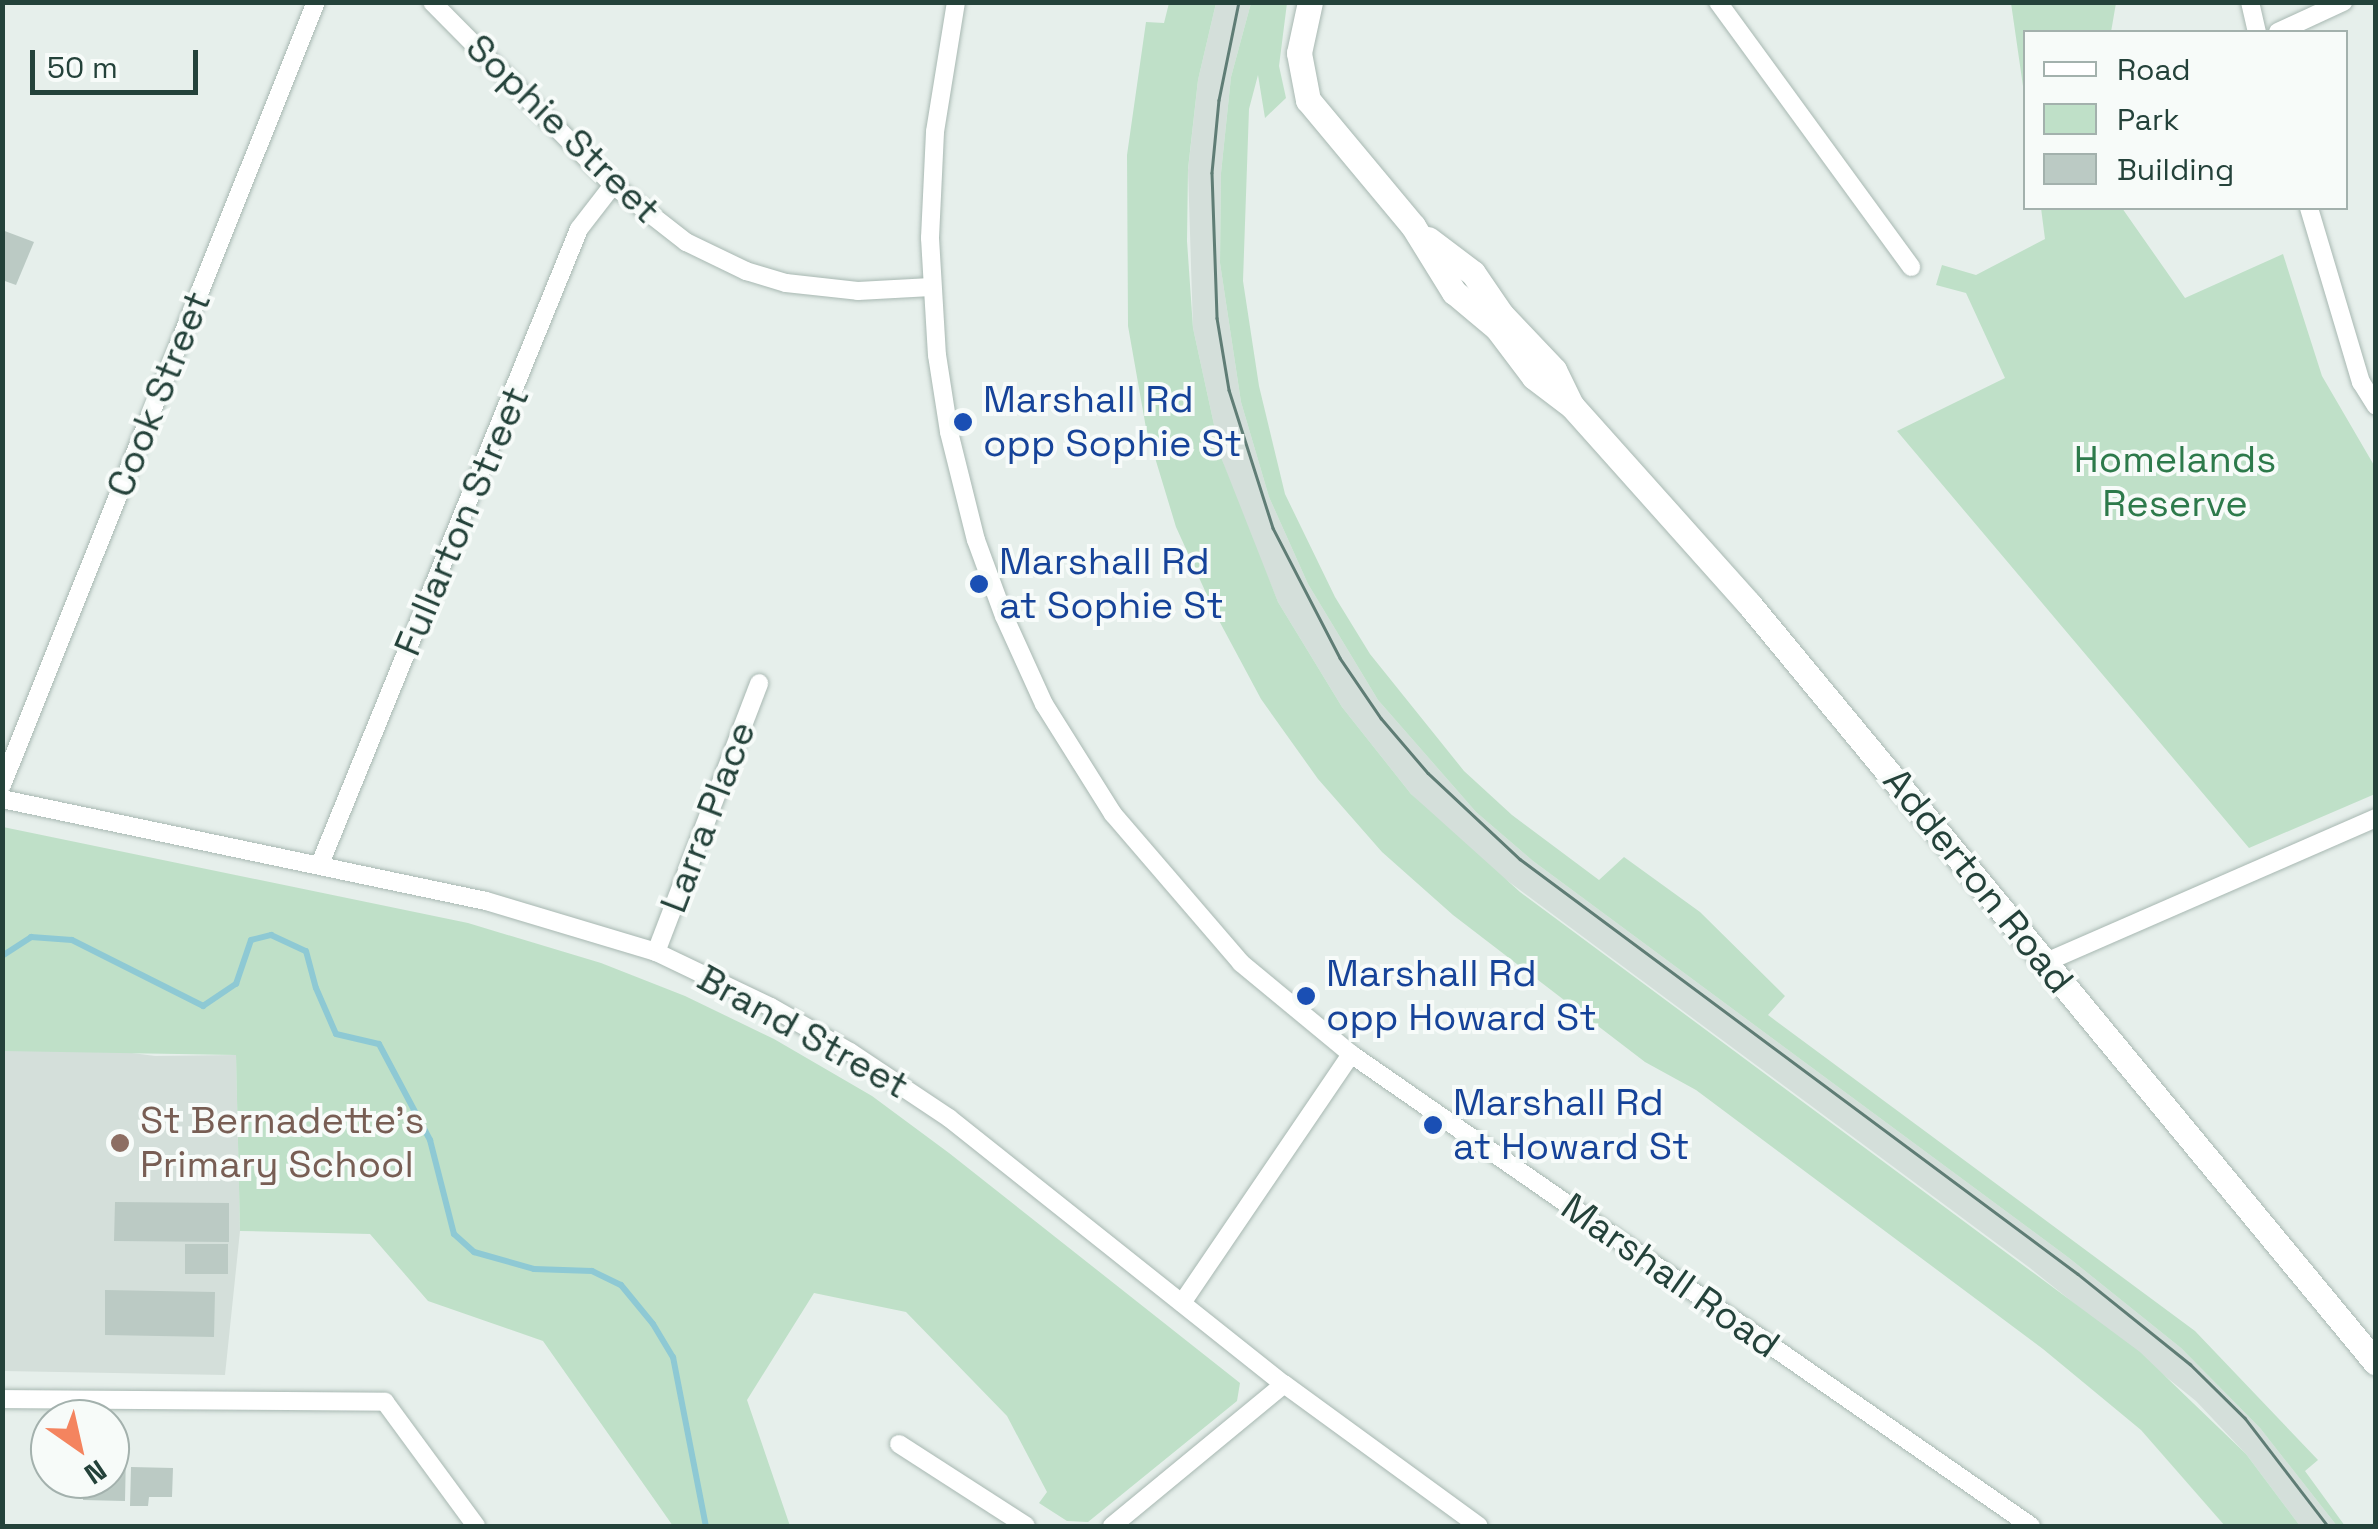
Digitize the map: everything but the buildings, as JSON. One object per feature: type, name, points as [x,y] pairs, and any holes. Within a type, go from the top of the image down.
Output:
[{"type":"main road","name":"Adderton Road","points":[[1310,2],[1299,53],[1308,100],[1413,226],[1472,272],[1501,314],[1554,370],[1572,406],[1750,604],[2376,1363]]},
{"type":"street","name":"Cook Street","points":[[2,785],[316,2]]},
{"type":"street","name":"Sophie Street","points":[[432,2],[614,185],[686,242],[746,271],[826,290],[931,287]]},
{"type":"street","name":"Marshall Road","points":[[956,2],[936,132],[931,287],[949,432],[976,540],[1004,616],[1044,704],[1113,814],[1197,917],[1241,963],[1351,1054],[2031,1526]]},
{"type":"street","points":[[1718,2],[1910,267]]},
{"type":"street","points":[[2250,2],[2257,30]]},
{"type":"street","points":[[2282,30],[2343,2]]},
{"type":"street","name":"Fullarton Street","points":[[320,864],[579,229],[614,185]]},
{"type":"street","points":[[2310,210],[2376,406]]},
{"type":"street","name":"Larra Place","points":[[656,952],[759,682]]},
{"type":"street","name":"Brand Street","points":[[2,799],[486,901],[656,952],[771,1007],[919,1096],[1284,1384],[1479,1526]]},
{"type":"street","points":[[2044,963],[2376,818]]},
{"type":"street","points":[[1182,1303],[1351,1054]]},
{"type":"street","points":[[1112,1526],[1284,1384]]},
{"type":"street","points":[[2,1399],[385,1402],[476,1526]]},
{"type":"street","points":[[899,1444],[1026,1526]]},
{"type":"shaded area","points":[[1216,3],[1251,3],[1231,77],[1221,173],[1220,263],[1241,402],[1269,497],[1308,584],[1378,700],[1476,812],[1533,861],[2069,1258],[2181,1348],[2260,1428],[2337,1526],[2300,1526],[2246,1454],[2196,1401],[2030,1268],[1482,862],[1411,794],[1342,707],[1278,602],[1243,518],[1221,457],[1193,328],[1188,170],[1198,80]]},
{"type":"shaded area","name":"St Bernadette's Primary School","points":[[3,1036],[155,1056],[236,1055],[240,1231],[225,1375],[3,1371]]},
{"type":"green space","points":[[2011,2],[2116,3],[2111,30],[2023,30],[2023,86]]},
{"type":"green space","points":[[1169,3],[1216,3],[1198,80],[1188,169],[1187,241],[1193,328],[1221,457],[1278,602],[1342,707],[1411,794],[1520,892],[2140,1352],[2246,1454],[2300,1526],[2225,1526],[2141,1430],[2043,1349],[1696,1090],[1645,1062],[1453,915],[1382,852],[1318,779],[1261,699],[1216,615],[1176,527],[1146,428],[1128,326],[1127,155],[1146,22],[1164,23]]},
{"type":"green space","points":[[1251,3],[1287,3],[1279,66],[1286,98],[1265,118],[1258,75],[1249,109],[1243,281],[1259,386],[1285,494],[1335,597],[1370,654],[1464,771],[1512,815],[1599,880],[1624,857],[1700,912],[1785,996],[1768,1015],[2195,1331],[2318,1460],[2305,1471],[2345,1526],[2337,1526],[2260,1428],[2181,1348],[2069,1258],[1533,861],[1476,812],[1378,700],[1308,584],[1269,497],[1241,402],[1220,263],[1221,173],[1231,77]]},
{"type":"green space","name":"Homelands Reserve","points":[[2041,210],[2123,210],[2185,298],[2283,254],[2322,376],[2375,467],[2375,794],[2249,848],[1897,431],[2005,378],[1966,293],[1936,285],[1942,265],[1976,275],[2045,239]]},
{"type":"green space","points":[[3,827],[468,923],[601,963],[685,996],[774,1039],[872,1096],[1240,1383],[1237,1401],[1088,1522],[1067,1521],[1039,1503],[1047,1492],[1007,1416],[906,1312],[814,1293],[747,1400],[790,1526],[673,1526],[543,1341],[428,1301],[370,1234],[240,1231],[236,1055],[3,1051]]},
{"type":"waterway","points":[[2,956],[31,937],[72,940],[203,1006],[236,984],[251,940],[271,935],[306,951],[316,988],[336,1034],[379,1044],[430,1140],[454,1234],[474,1252],[534,1269],[592,1271],[621,1285],[653,1324],[673,1357],[706,1526]]},
{"type":"tram line","points":[[1239,2],[1219,100],[1212,173],[1217,318],[1229,390],[1273,528],[1340,658],[1381,718],[1428,773],[1520,859],[2078,1274],[2190,1364],[2245,1418],[2328,1526]]},
{"type":"place","name":"Marshall Rd opp Sophie St","points":[[963,422]]},
{"type":"place","name":"Marshall Rd at Sophie St","points":[[979,584]]},
{"type":"place","name":"Marshall Rd opp Howard St","points":[[1306,996]]},
{"type":"place","name":"Marshall Rd at Howard St","points":[[1433,1125]]},
{"type":"place","name":"St Bernadette's Primary School","points":[[120,1143]]}]
